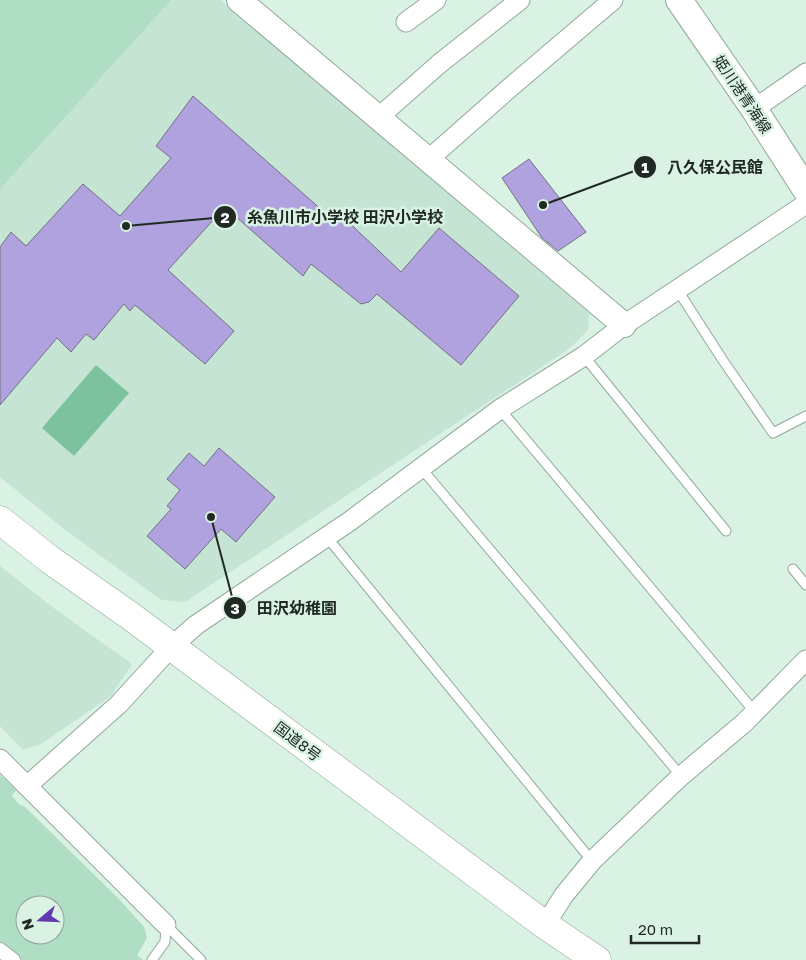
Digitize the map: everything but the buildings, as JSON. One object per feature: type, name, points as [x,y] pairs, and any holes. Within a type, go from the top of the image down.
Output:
[{"type":"highway","name":"国道8号","points":[[0,520],[545,925],[597,960]]},
{"type":"main road","name":"姫川港青海線","points":[[678,0],[754,109],[806,190]]},
{"type":"street","points":[[239,0],[430,159],[624,325]]},
{"type":"street","points":[[406,22],[436,0]]},
{"type":"street","points":[[379,117],[439,64],[520,0]]},
{"type":"street","points":[[430,159],[613,0]]},
{"type":"street","points":[[754,109],[806,73]]},
{"type":"street","points":[[27,786],[119,704],[171,647],[196,625],[350,521],[500,410],[584,356],[624,325],[806,204]]},
{"type":"street","points":[[545,925],[564,895],[592,861],[681,776],[744,723],[806,660]]},
{"type":"street","points":[[0,758],[166,925]]},
{"type":"street","points":[[0,950],[13,960]]},
{"type":"lane","points":[[677,289],[773,433],[806,416]]},
{"type":"lane","points":[[584,356],[726,531]]},
{"type":"lane","points":[[500,410],[754,712]]},
{"type":"lane","points":[[421,468],[681,776]]},
{"type":"lane","points":[[326,536],[592,861]]},
{"type":"lane","points":[[793,569],[806,585]]},
{"type":"lane","points":[[152,960],[165,942],[166,925]]},
{"type":"lane","points":[[166,925],[201,960]]},
{"type":"shaded area","points":[[0,0],[221,0],[589,313],[588,330],[569,349],[185,602],[161,600],[64,529],[0,477]]},
{"type":"shaded area","points":[[0,0],[171,0],[0,189]]},
{"type":"shaded area","points":[[96,365],[129,393],[74,456],[42,428]]},
{"type":"shaded area","points":[[0,566],[55,609],[132,664],[111,696],[41,744],[23,750],[0,726]]},
{"type":"shaded area","points":[[0,775],[16,790],[12,796],[20,805],[24,806],[119,899],[144,927],[147,938],[137,955],[143,960],[22,960],[0,944]]},
{"type":"place","name":"八久保公民館","points":[[543,205]]},
{"type":"place","name":"糸魚川市小学校 田沢小学校","points":[[126,226]]},
{"type":"place","name":"田沢幼稚園","points":[[211,517]]}]
